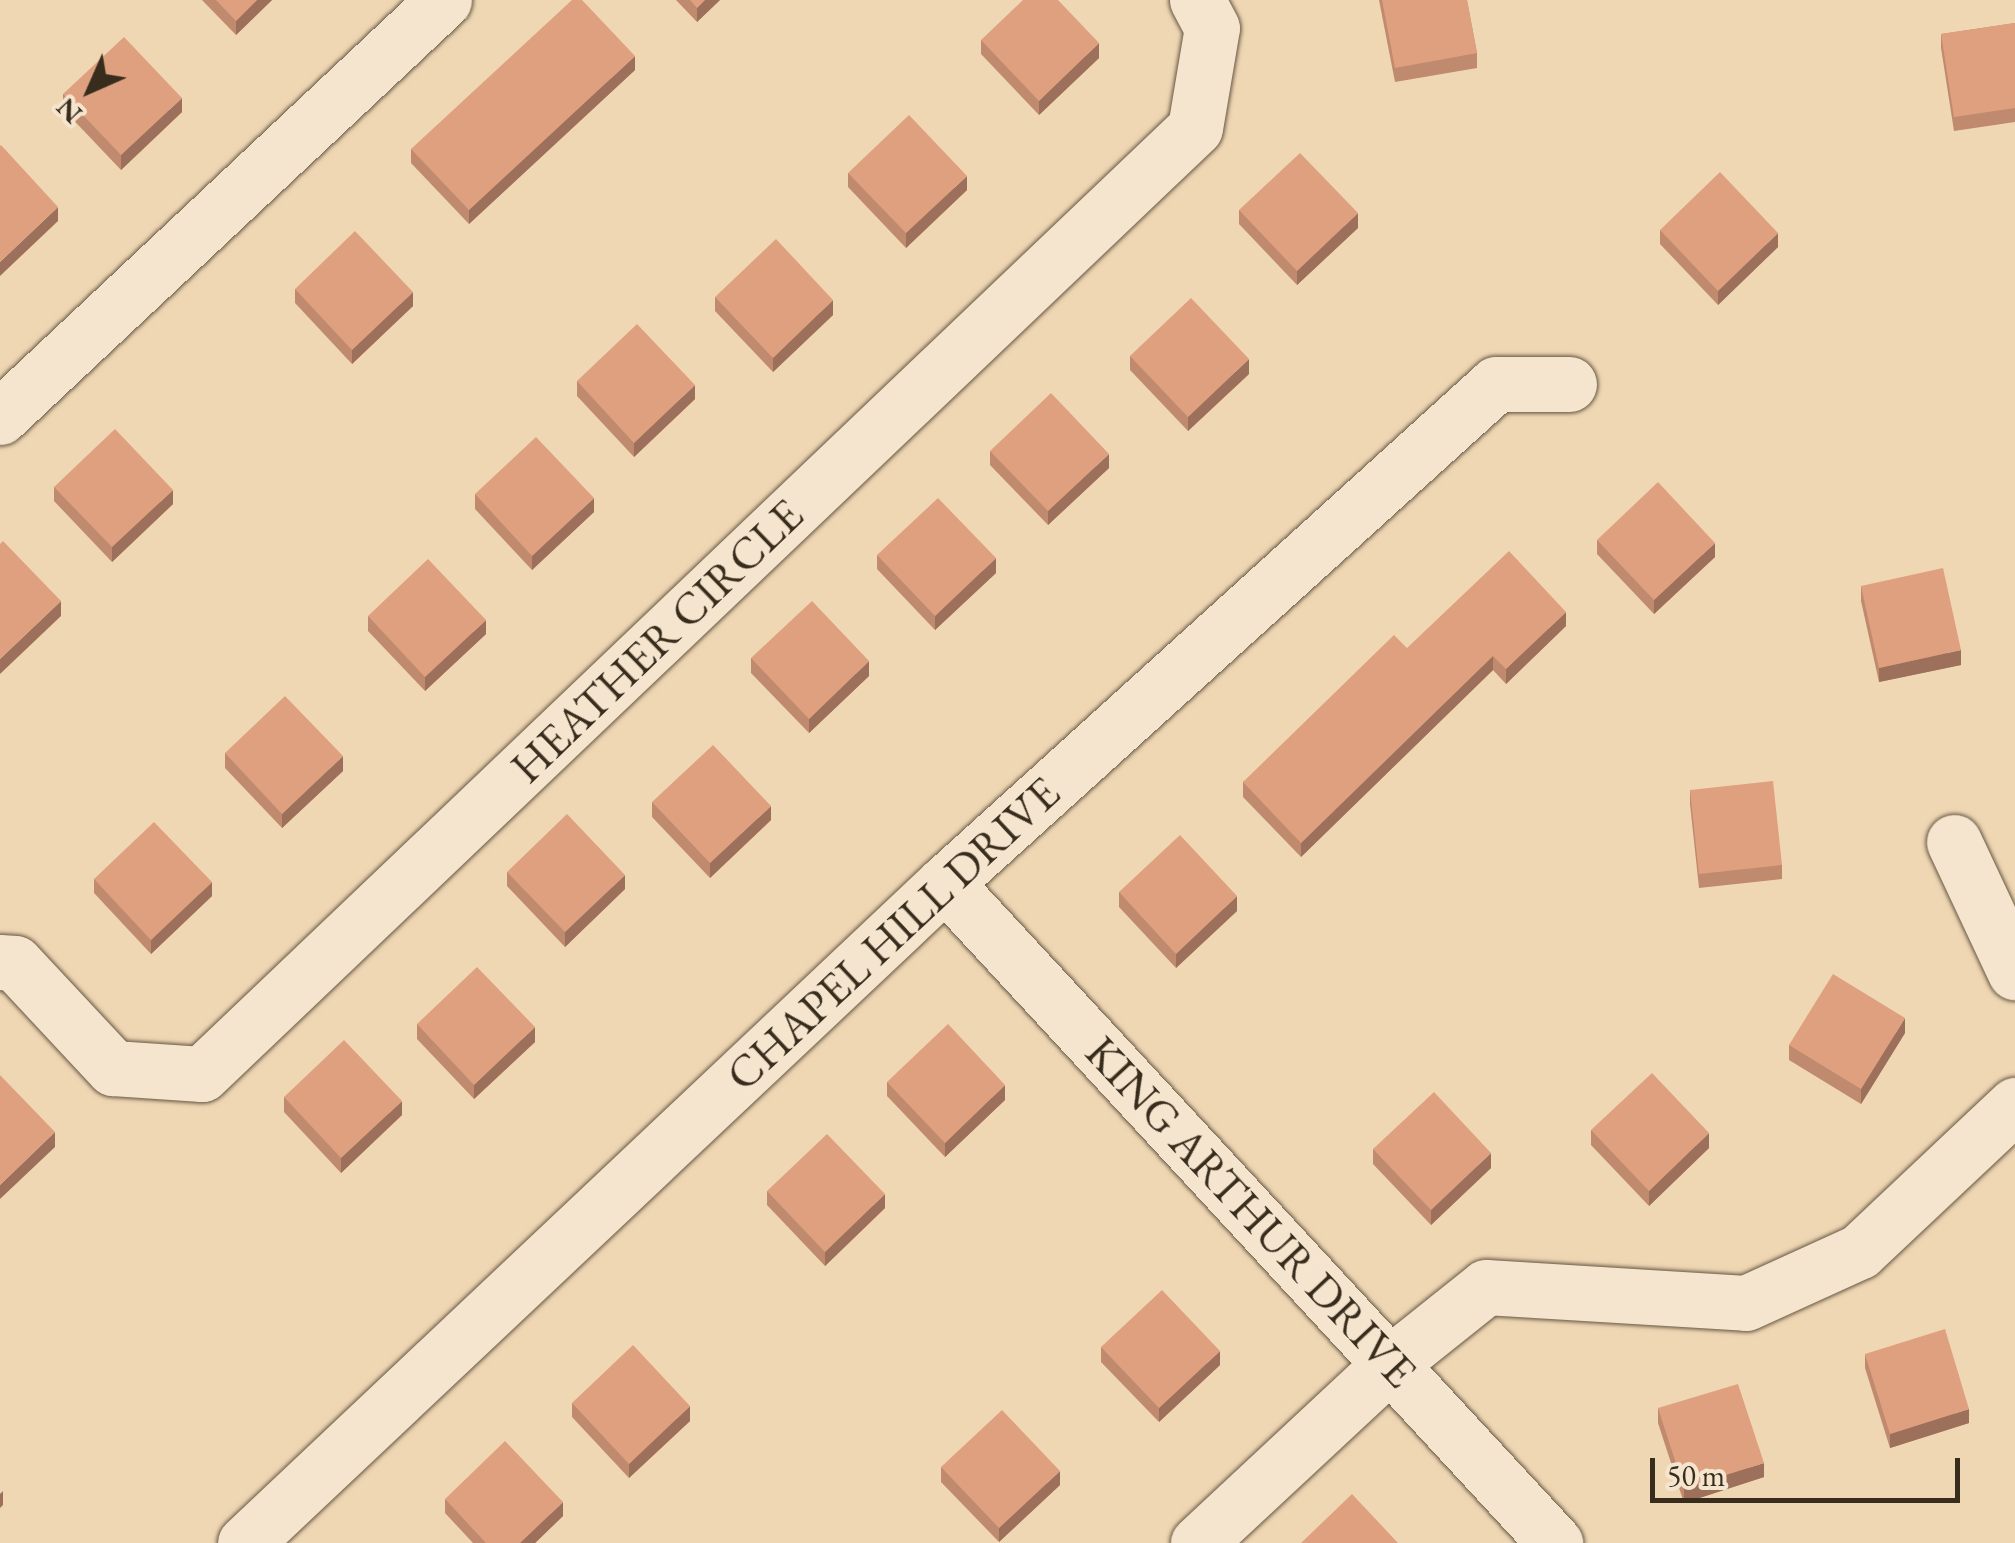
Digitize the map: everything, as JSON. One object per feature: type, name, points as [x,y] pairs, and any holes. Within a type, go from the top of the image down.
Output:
[{"type":"street","points":[[0,417],[444,0]]},
{"type":"street","name":"HEATHER CIRCLE","points":[[0,962],[14,963],[113,1068],[202,1074],[1195,128],[1212,28],[1197,0]]},
{"type":"street","name":"CHAPEL HILL DRIVE","points":[[246,1543],[945,883],[1496,384],[1568,384]]},
{"type":"street","points":[[1954,842],[2015,972]]},
{"type":"street","name":"KING ARTHUR DRIVE","points":[[945,883],[1392,1362],[1555,1543]]},
{"type":"street","points":[[1198,1543],[1392,1362],[1486,1287],[1746,1304],[1860,1251],[2015,1105]]},
{"type":"building","points":[[216,0],[257,0],[236,21]]},
{"type":"building","points":[[572,0],[582,0],[635,56],[469,210],[411,149]]},
{"type":"building","points":[[1023,0],[1058,0],[1099,43],[1039,101],[981,40]]},
{"type":"building","points":[[1382,0],[1467,0],[1477,53],[1395,68]]},
{"type":"building","points":[[2015,23],[2015,108],[1954,117],[1941,34]]},
{"type":"building","points":[[124,37],[182,98],[121,155],[63,94]]},
{"type":"building","points":[[909,115],[967,176],[906,233],[848,173]]},
{"type":"building","points":[[0,146],[58,207],[0,262]]},
{"type":"building","points":[[1300,153],[1358,213],[1297,271],[1239,210]]},
{"type":"building","points":[[1720,172],[1778,233],[1718,291],[1660,230]]},
{"type":"building","points":[[355,231],[413,292],[352,350],[295,289]]},
{"type":"building","points":[[776,239],[833,300],[773,358],[715,297]]},
{"type":"building","points":[[1191,298],[1249,359],[1188,417],[1130,356]]},
{"type":"building","points":[[637,324],[695,385],[634,443],[577,381]]},
{"type":"building","points":[[1051,393],[1109,454],[1048,511],[990,451]]},
{"type":"building","points":[[115,429],[173,490],[112,547],[54,487]]},
{"type":"building","points":[[536,437],[594,498],[532,556],[475,494]]},
{"type":"building","points":[[1658,482],[1715,543],[1654,600],[1597,540]]},
{"type":"building","points":[[938,498],[996,558],[935,616],[877,555]]},
{"type":"building","points":[[3,541],[61,601],[0,659],[0,544]]},
{"type":"building","points":[[1509,551],[1566,612],[1506,669],[1493,656],[1301,843],[1243,782],[1394,635],[1407,648]]},
{"type":"building","points":[[428,559],[486,620],[425,677],[368,616]]},
{"type":"building","points":[[1943,568],[1961,650],[1879,668],[1861,586]]},
{"type":"building","points":[[812,601],[869,661],[809,719],[751,658]]},
{"type":"building","points":[[285,696],[343,756],[282,814],[225,753]]},
{"type":"building","points":[[713,745],[771,806],[710,863],[652,802]]},
{"type":"building","points":[[1773,781],[1782,865],[1699,874],[1690,790]]},
{"type":"building","points":[[567,814],[625,875],[565,932],[507,872]]},
{"type":"building","points":[[154,822],[212,882],[151,940],[94,879]]},
{"type":"building","points":[[1180,835],[1237,896],[1176,954],[1119,892]]},
{"type":"building","points":[[477,967],[535,1027],[474,1085],[417,1024]]},
{"type":"building","points":[[1833,974],[1905,1018],[1861,1089],[1789,1045]]},
{"type":"building","points":[[948,1024],[1005,1085],[945,1143],[887,1082]]},
{"type":"building","points":[[344,1040],[402,1101],[341,1158],[284,1097]]},
{"type":"building","points":[[1652,1073],[1709,1133],[1649,1191],[1591,1130]]},
{"type":"building","points":[[0,1075],[55,1132],[0,1185]]},
{"type":"building","points":[[1434,1092],[1491,1153],[1431,1210],[1373,1149]]},
{"type":"building","points":[[827,1134],[885,1194],[825,1252],[767,1191]]},
{"type":"building","points":[[1162,1290],[1220,1351],[1159,1408],[1101,1347]]},
{"type":"building","points":[[1945,1329],[1969,1409],[1890,1434],[1865,1354]]},
{"type":"building","points":[[633,1345],[690,1406],[629,1464],[572,1403]]},
{"type":"building","points":[[1738,1384],[1764,1463],[1684,1488],[1658,1408]]},
{"type":"building","points":[[1002,1410],[1060,1471],[999,1528],[941,1467]]},
{"type":"building","points":[[505,1441],[563,1502],[520,1543],[486,1543],[445,1499]]},
{"type":"building","points":[[1352,1494],[1398,1543],[1301,1543]]}]
